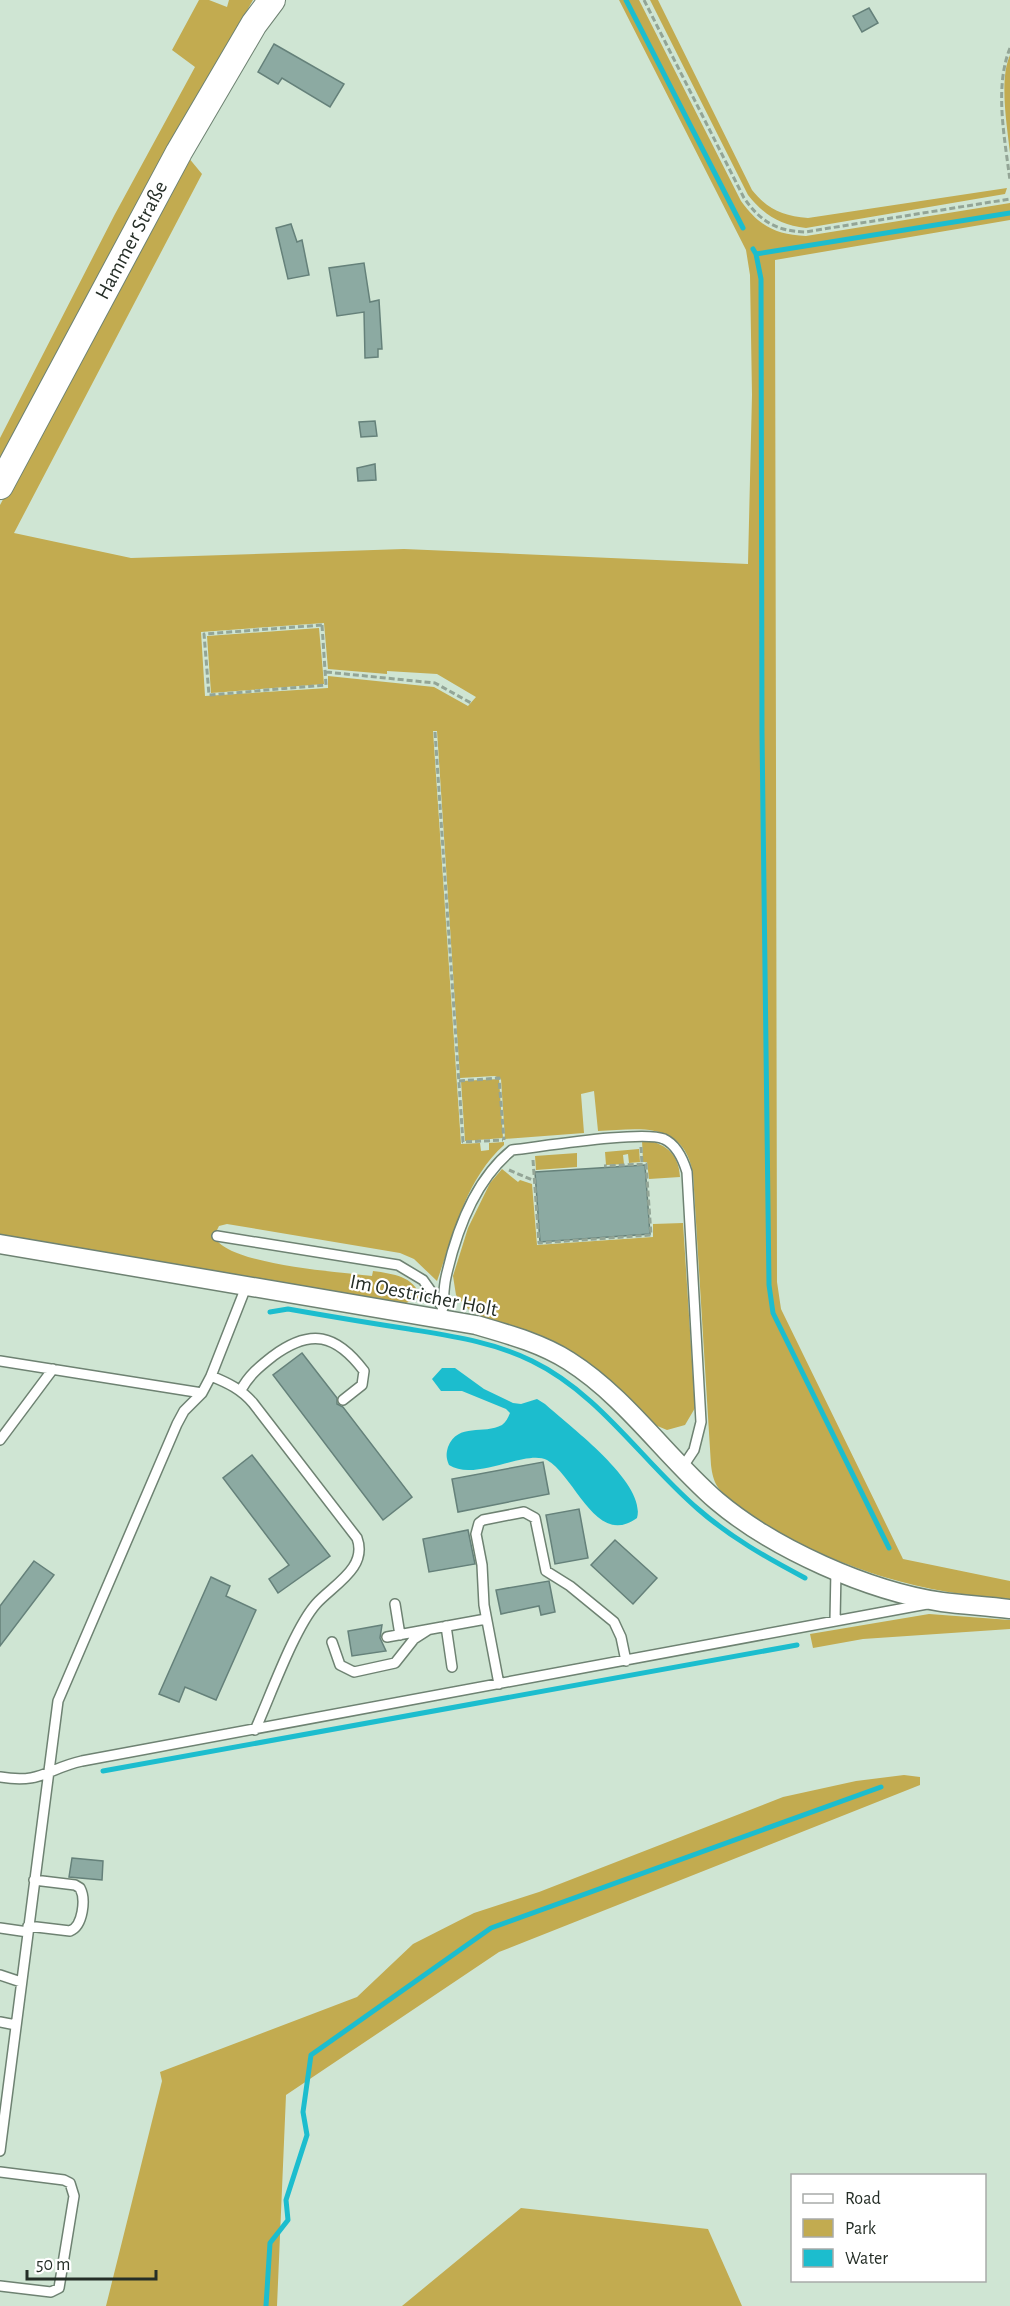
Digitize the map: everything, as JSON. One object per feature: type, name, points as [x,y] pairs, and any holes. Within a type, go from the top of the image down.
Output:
[{"type":"main road","name":"Hammer Straße","points":[[0,486],[179,152],[254,24],[272,0]]},
{"type":"street","name":"Im Oestricher Holt","points":[[0,1244],[246,1287],[442,1313],[509,1334],[568,1361],[594,1380],[682,1468],[740,1519],[766,1536],[836,1570],[889,1588],[940,1602],[1010,1609]]},
{"type":"lane","points":[[442,1313],[446,1278],[456,1243],[481,1186],[497,1162],[512,1150],[651,1136],[664,1139],[675,1147],[684,1160],[687,1172],[701,1422],[694,1450],[682,1468]]},
{"type":"lane","points":[[217,1236],[398,1265],[423,1280],[442,1313]]},
{"type":"lane","points":[[0,2145],[58,1701],[177,1424],[184,1411],[202,1393],[211,1376],[246,1287]]},
{"type":"lane","points":[[241,1390],[255,1370],[288,1345],[297,1341],[319,1339],[340,1345],[349,1352],[364,1371],[362,1385],[343,1400]]},
{"type":"lane","points":[[0,1361],[202,1393]]},
{"type":"lane","points":[[0,1440],[53,1369]]},
{"type":"lane","points":[[211,1376],[241,1390],[357,1538],[359,1546],[355,1567],[316,1604],[303,1624],[255,1730]]},
{"type":"lane","points":[[500,1684],[486,1619],[477,1529],[483,1520],[529,1512],[535,1518],[546,1571],[570,1586],[614,1622],[621,1637],[626,1661]]},
{"type":"lane","points":[[835,1621],[836,1570]]},
{"type":"lane","points":[[0,1777],[22,1780],[76,1763],[940,1602]]},
{"type":"lane","points":[[395,1604],[400,1635]]},
{"type":"lane","points":[[387,1638],[486,1619]]},
{"type":"lane","points":[[446,1626],[452,1667]]},
{"type":"lane","points":[[332,1642],[340,1665],[354,1672],[395,1663],[414,1639],[428,1630]]},
{"type":"lane","points":[[0,1928],[70,1931],[75,1929],[80,1920],[84,1897],[80,1888],[75,1885],[34,1880]]},
{"type":"lane","points":[[0,1975],[21,1982]]},
{"type":"lane","points":[[0,2022],[16,2025]]},
{"type":"lane","points":[[0,2172],[64,2180],[70,2183],[74,2196],[59,2288],[51,2292],[0,2286]]},
{"type":"path","points":[[644,0],[744,198],[756,215],[771,226],[787,232],[805,232],[1010,199]]},
{"type":"path","points":[[1010,48],[1003,64],[1003,112],[1010,181]]},
{"type":"path","points":[[322,625],[325,672],[326,685],[209,695],[204,634],[322,625]]},
{"type":"path","points":[[325,672],[435,683],[471,703]]},
{"type":"path","points":[[435,732],[463,1142],[507,1140],[512,1150]]},
{"type":"path","points":[[459,1081],[499,1078],[504,1140]]},
{"type":"path","points":[[532,1148],[539,1243],[651,1235],[646,1164],[604,1166]]},
{"type":"path","points":[[497,1162],[520,1177],[535,1181]]},
{"type":"green space","points":[[199,0],[209,0],[227,7],[229,0],[253,0],[214,68],[0,466],[0,438],[115,214],[195,67],[172,50]]},
{"type":"green space","points":[[619,0],[639,0],[741,201],[769,228],[786,234],[806,236],[1010,203],[1010,220],[775,260],[777,1282],[781,1309],[903,1559],[1010,1581],[1010,1599],[931,1589],[884,1577],[843,1563],[774,1531],[735,1504],[718,1487],[711,1465],[693,1173],[688,1156],[680,1144],[657,1131],[629,1129],[598,1131],[594,1091],[581,1094],[584,1133],[505,1139],[501,1079],[495,1076],[460,1078],[437,731],[433,731],[461,1144],[480,1143],[481,1151],[489,1150],[489,1143],[504,1142],[504,1145],[479,1174],[470,1191],[437,1281],[414,1259],[400,1253],[227,1224],[219,1226],[214,1236],[223,1246],[239,1254],[312,1269],[372,1276],[373,1271],[395,1275],[413,1284],[421,1297],[406,1303],[399,1302],[0,1235],[0,505],[188,157],[202,174],[14,533],[131,558],[404,549],[748,564],[752,395],[750,275],[746,250]],"holes":[[[324,623],[328,669],[387,674],[387,671],[437,674],[476,697],[468,706],[434,687],[328,676],[328,688],[205,696],[201,632]]]},
{"type":"green space","points":[[650,0],[658,0],[752,190],[764,203],[777,211],[808,218],[1007,188],[1005,194],[806,228],[780,222],[760,208],[748,195]]},
{"type":"green space","points":[[1010,55],[1010,153],[1004,90]]},
{"type":"green space","points":[[319,628],[324,684],[211,693],[207,636]]},
{"type":"green space","points":[[499,1079],[503,1138],[465,1141],[461,1081]]},
{"type":"green space","points":[[642,1140],[657,1143],[669,1150],[677,1161],[680,1177],[649,1179],[647,1162],[643,1162]]},
{"type":"green space","points":[[639,1149],[640,1162],[629,1163],[628,1154],[623,1155],[624,1164],[606,1165],[605,1152]]},
{"type":"green space","points":[[577,1153],[577,1167],[536,1170],[535,1156]]},
{"type":"green space","points":[[502,1169],[518,1182],[520,1180],[532,1184],[537,1245],[653,1237],[653,1224],[683,1223],[695,1408],[685,1425],[667,1430],[655,1425],[578,1356],[543,1337],[470,1311],[456,1295],[453,1276],[468,1228],[490,1183]]},
{"type":"green space","points":[[929,1614],[1010,1620],[1010,1629],[863,1639],[813,1648],[810,1634]]},
{"type":"green space","points":[[904,1775],[920,1777],[920,1785],[499,1952],[286,2095],[277,2306],[106,2306],[162,2081],[160,2072],[357,1997],[413,1944],[474,1913],[539,1892],[783,1797],[856,1781]]},
{"type":"green space","points":[[521,2208],[708,2229],[742,2306],[402,2306]]},
{"type":"water","points":[[442,1368],[455,1368],[484,1389],[513,1403],[521,1404],[537,1399],[545,1404],[619,1472],[637,1504],[637,1518],[623,1525],[610,1524],[598,1517],[568,1480],[547,1460],[526,1459],[472,1470],[449,1465],[448,1447],[452,1439],[465,1432],[502,1425],[510,1413],[506,1409],[462,1391],[441,1391],[432,1379]]},
{"type":"building","points":[[869,8],[878,23],[862,32],[853,16]]},
{"type":"building","points":[[274,44],[344,84],[330,107],[282,78],[278,84],[258,72]]},
{"type":"building","points":[[291,224],[297,242],[302,240],[309,275],[288,279],[276,228]]},
{"type":"building","points":[[364,263],[370,302],[379,300],[382,349],[378,349],[378,357],[365,358],[364,312],[337,316],[329,268]]},
{"type":"building","points":[[375,421],[377,436],[361,437],[359,422]]},
{"type":"building","points":[[375,464],[376,480],[358,481],[357,468]]},
{"type":"building","points":[[645,1165],[650,1234],[540,1242],[535,1172]]},
{"type":"building","points":[[302,1353],[337,1398],[337,1404],[343,1407],[412,1497],[383,1520],[273,1375]]},
{"type":"building","points":[[252,1455],[330,1556],[278,1593],[269,1579],[289,1565],[223,1478]]},
{"type":"building","points":[[543,1462],[549,1494],[458,1512],[452,1479]]},
{"type":"building","points":[[579,1509],[588,1558],[555,1564],[546,1515]]},
{"type":"building","points":[[468,1530],[475,1564],[429,1572],[423,1539]]},
{"type":"building","points":[[615,1540],[657,1578],[633,1604],[591,1565]]},
{"type":"building","points":[[34,1561],[54,1575],[0,1646],[0,1606]]},
{"type":"building","points":[[211,1577],[230,1586],[226,1596],[256,1610],[216,1700],[185,1687],[179,1702],[159,1694]]},
{"type":"building","points":[[549,1581],[555,1612],[541,1615],[539,1606],[501,1614],[496,1590]]},
{"type":"building","points":[[382,1625],[380,1638],[386,1651],[352,1656],[348,1631]]},
{"type":"building","points":[[72,1858],[103,1861],[102,1880],[69,1877]]},
{"type":"waterway","points":[[626,0],[743,228]]},
{"type":"waterway","points":[[753,249],[756,254],[1010,213]]},
{"type":"waterway","points":[[756,254],[761,279],[762,733],[769,1285],[773,1313],[889,1548]]},
{"type":"waterway","points":[[270,1312],[288,1309],[456,1337],[518,1354],[579,1391],[710,1519],[749,1546],[805,1578]]},
{"type":"waterway","points":[[103,1771],[797,1645]]},
{"type":"waterway","points":[[266,2306],[270,2243],[288,2220],[286,2200],[307,2135],[303,2112],[311,2055],[491,1928],[881,1787]]}]
